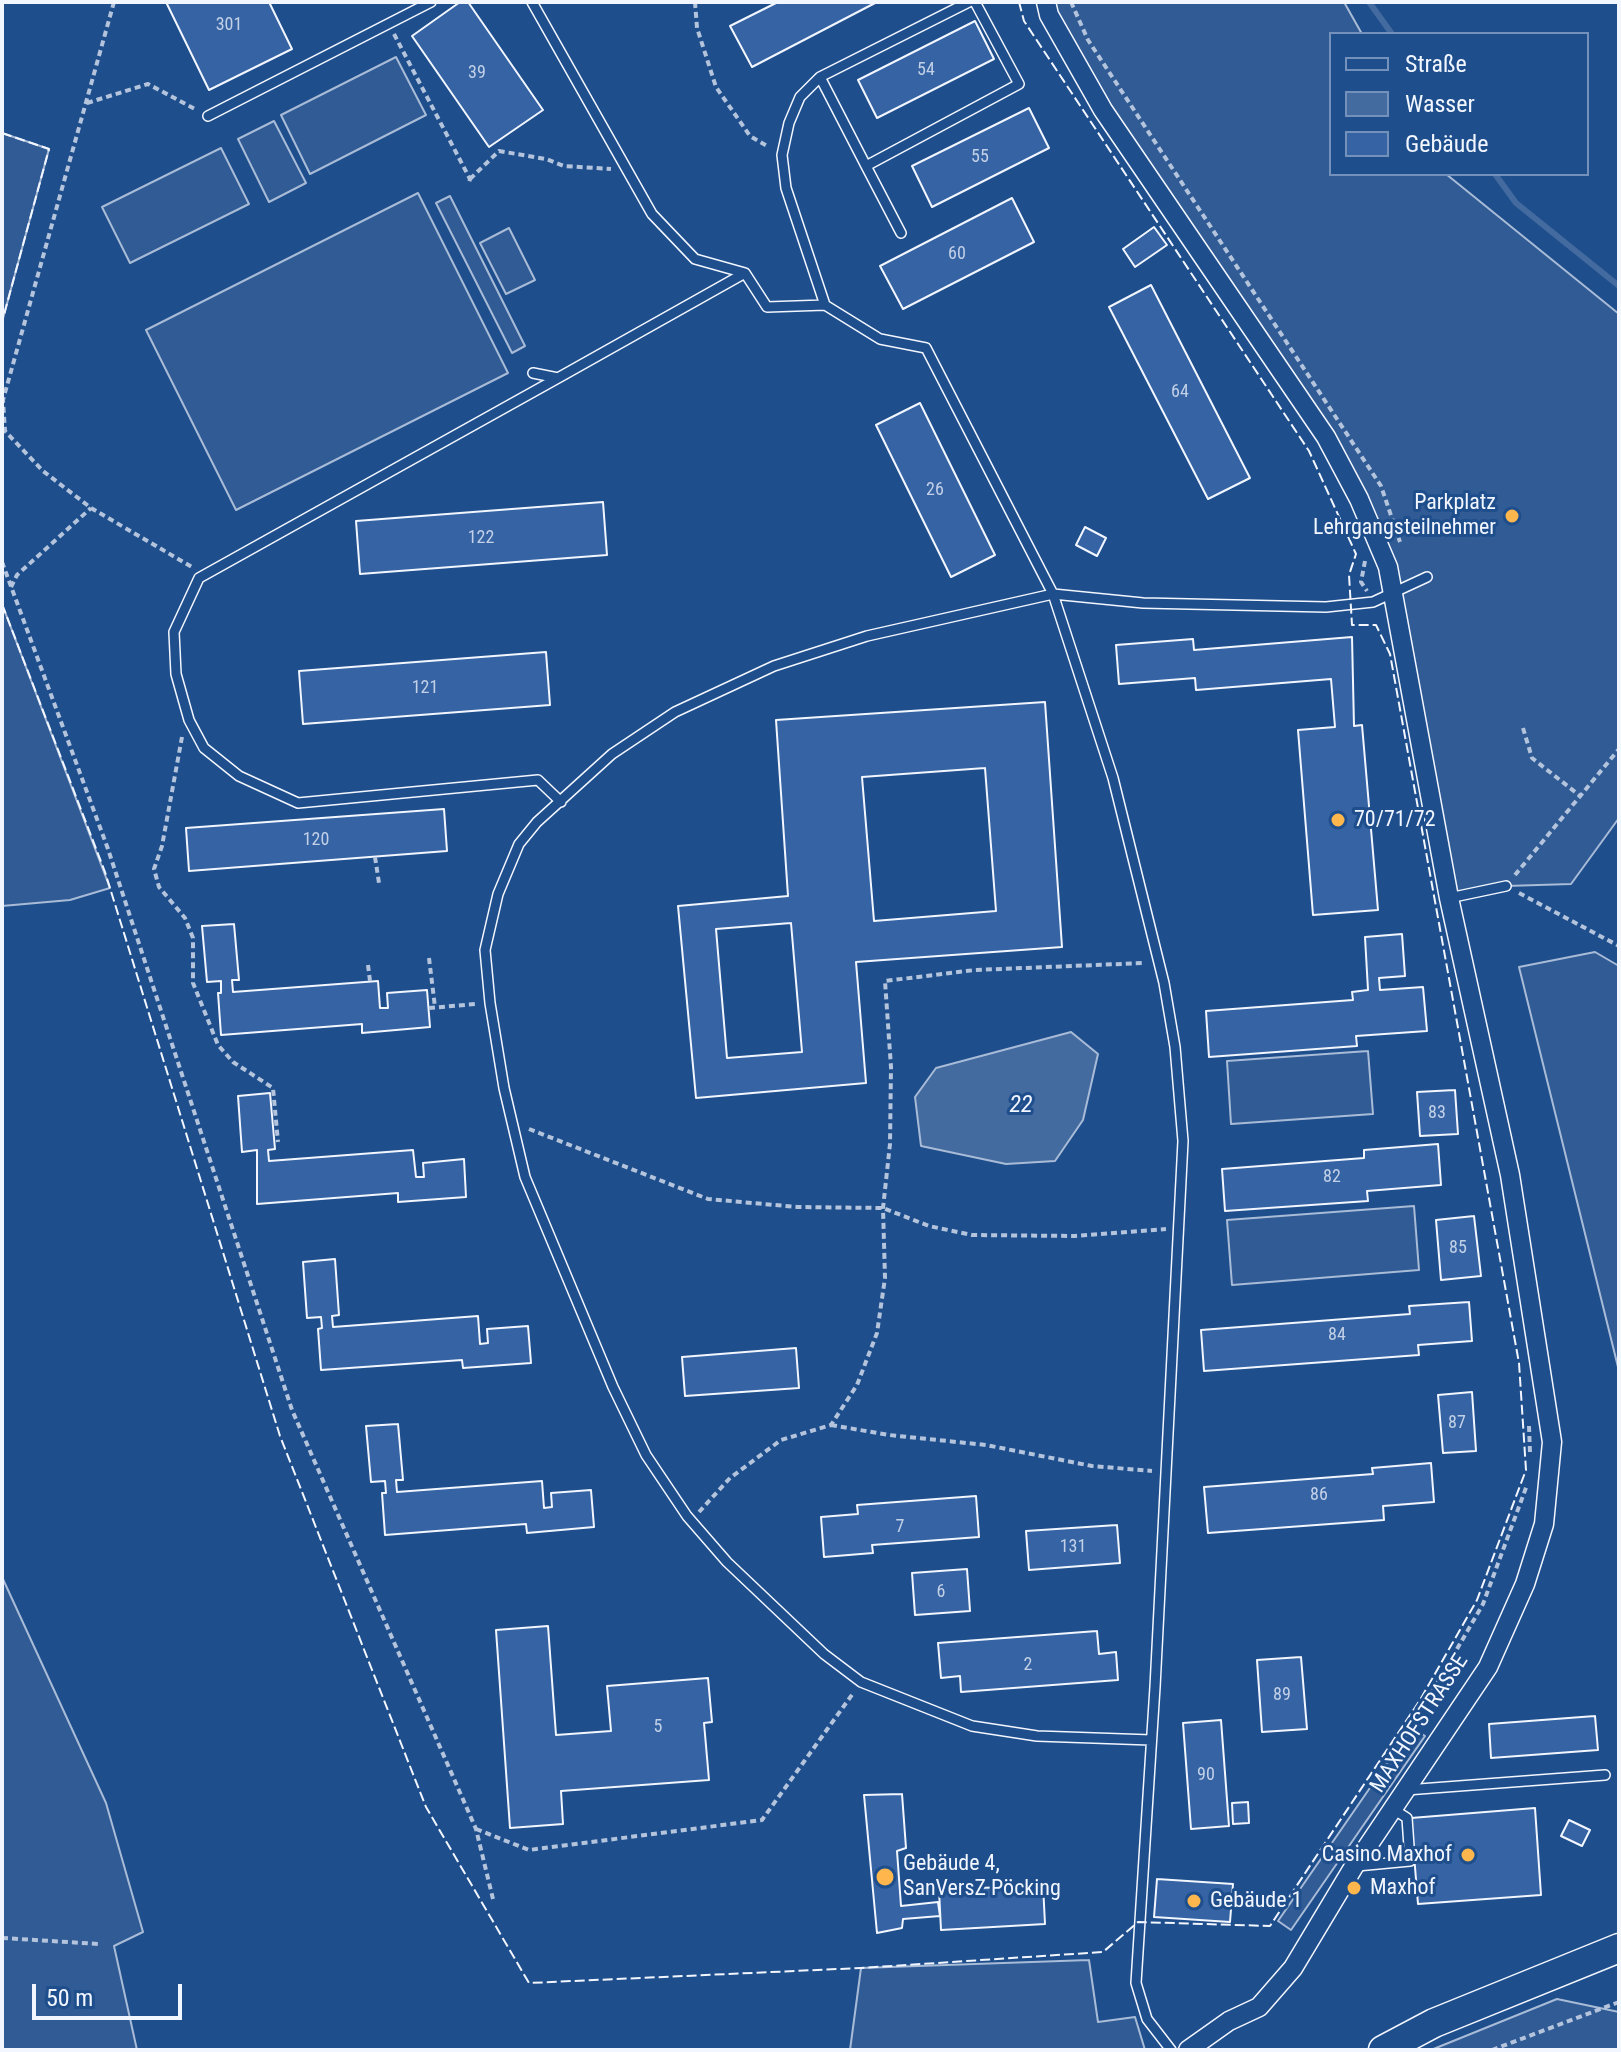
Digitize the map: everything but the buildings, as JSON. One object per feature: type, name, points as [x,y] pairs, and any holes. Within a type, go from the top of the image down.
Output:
[{"type":"main road","points":[[1383,2050],[1434,2023],[1619,1948]]},
{"type":"street","name":"MAXHOFSTRASSE","points":[[1046,2],[1049,15],[1103,110],[1326,437],[1383,553],[1449,898],[1510,1175],[1541,1355],[1552,1442],[1544,1524],[1525,1584],[1488,1667],[1354,1867],[1293,1968],[1259,2007],[1229,2021],[1188,2050]]},
{"type":"lane","points":[[208,116],[431,2]]},
{"type":"lane","points":[[532,2],[652,214],[695,259],[745,273],[767,307],[825,305],[880,339],[926,348],[1053,594],[1113,778],[1159,962],[1175,1047],[1183,1141],[1136,1983],[1147,2019],[1171,2050]]},
{"type":"lane","points":[[825,305],[786,188],[782,155],[789,123],[800,97],[820,77],[969,2]]},
{"type":"lane","points":[[866,166],[1019,84],[975,2]]},
{"type":"lane","points":[[820,77],[901,233]]},
{"type":"lane","points":[[561,802],[538,780],[298,803],[239,776],[204,748],[187,711],[176,674],[174,632],[199,578],[745,273]]},
{"type":"lane","points":[[533,373],[558,378]]},
{"type":"lane","points":[[1151,1740],[1037,1736],[972,1726],[861,1682],[824,1654],[727,1562],[691,1521],[646,1455],[613,1387],[536,1205],[512,1122],[490,1003],[485,950],[498,894],[519,844],[612,754],[675,712],[774,666],[867,636],[1053,594],[1231,606],[1326,607],[1373,602],[1427,577]]},
{"type":"lane","points":[[1449,898],[1506,886]]},
{"type":"lane","points":[[1406,1790],[1605,1775]]},
{"type":"lane","points":[[1354,1867],[1410,1861],[1407,1818],[1393,1809]]},
{"type":"path","points":[[114,2],[3,400],[3,432],[43,471],[91,508],[205,575]]},
{"type":"path","points":[[695,2],[697,28],[716,87],[750,136],[782,155]]},
{"type":"path","points":[[1071,2],[1088,40],[1373,473],[1400,542]]},
{"type":"path","points":[[406,27],[393,35],[469,181],[499,151],[546,159],[564,166],[609,170],[625,164]]},
{"type":"path","points":[[87,103],[148,84],[208,116]]},
{"type":"path","points":[[10,590],[17,575],[91,508]]},
{"type":"path","points":[[1366,556],[1361,582],[1373,602]]},
{"type":"path","points":[[2,562],[108,849],[292,1410],[476,1829],[493,1899]]},
{"type":"path","points":[[187,711],[162,846],[154,869],[159,887],[185,918],[193,938],[193,983],[218,1045],[233,1062],[273,1088],[278,1142]]},
{"type":"path","points":[[1523,728],[1532,758],[1579,795]]},
{"type":"path","points":[[1619,749],[1506,886],[1619,946]]},
{"type":"path","points":[[375,857],[379,883]]},
{"type":"path","points":[[429,958],[432,1008],[490,1003]]},
{"type":"path","points":[[831,1425],[857,1385],[877,1333],[885,1278],[883,1208],[890,1144],[891,1067],[885,981],[975,970],[1159,962]]},
{"type":"path","points":[[368,965],[370,981]]},
{"type":"path","points":[[512,1122],[708,1199],[797,1207],[883,1208],[929,1226],[972,1235],[1075,1236],[1178,1228]]},
{"type":"path","points":[[1528,1410],[1531,1458]]},
{"type":"path","points":[[691,1521],[730,1478],[781,1440],[831,1425],[986,1445],[1092,1466],[1166,1473]]},
{"type":"path","points":[[1412,1727],[1483,1604],[1532,1473]]},
{"type":"path","points":[[476,1829],[529,1850],[762,1820],[861,1682]]},
{"type":"path","points":[[2,1938],[99,1944]]},
{"type":"path","points":[[1492,2050],[1619,2002]]},
{"type":"shaded area","points":[[1046,2],[1344,2],[1361,32],[1329,32],[1329,176],[1448,176],[1619,314],[1619,818],[1571,884],[1506,886],[1449,898],[1393,595],[1359,499],[1103,110]]},
{"type":"shaded area","points":[[396,57],[426,115],[310,174],[281,115]]},
{"type":"shaded area","points":[[274,121],[306,183],[269,202],[238,139]]},
{"type":"shaded area","points":[[2,133],[49,149],[2,322]]},
{"type":"shaded area","points":[[221,148],[249,204],[130,263],[102,207]]},
{"type":"shaded area","points":[[418,193],[508,373],[236,510],[146,330]]},
{"type":"shaded area","points":[[450,196],[525,346],[512,353],[436,203]]},
{"type":"shaded area","points":[[509,228],[535,280],[506,294],[480,243]]},
{"type":"shaded area","points":[[2,604],[110,888],[70,900],[2,906]]},
{"type":"shaded area","points":[[1595,952],[1619,966],[1619,1371],[1519,967]]},
{"type":"shaded area","points":[[1368,1051],[1373,1114],[1231,1124],[1227,1061]]},
{"type":"shaded area","points":[[1414,1206],[1419,1270],[1232,1285],[1227,1220]]},
{"type":"shaded area","points":[[2,1577],[106,1803],[143,1932],[114,1946],[137,2050],[2,2050]]},
{"type":"shaded area","points":[[1412,1727],[1425,1736],[1291,1930],[1278,1921]]},
{"type":"shaded area","points":[[1089,1960],[1098,2022],[1135,2017],[1145,2050],[850,2050],[861,1968]]},
{"type":"shaded area","points":[[1557,1999],[1619,2012],[1619,2050],[1431,2050]]},
{"type":"water","name":"22","points":[[1071,1032],[1098,1054],[1083,1120],[1055,1161],[1006,1164],[921,1146],[915,1097],[936,1068]]},
{"type":"waterway","points":[[1369,2],[1391,32]]},
{"type":"waterway","points":[[1496,176],[1516,203],[1619,286]]},
{"type":"fence","points":[[2,604],[105,872],[280,1436],[426,1807],[529,1983],[861,1968],[1103,1952],[1138,1922],[1270,1926],[1420,1700],[1477,1600],[1526,1470],[1519,1363],[1390,654],[1376,625],[1352,625],[1349,575],[1356,554],[1309,451],[1024,21],[1019,2]]},
{"type":"fence","points":[[2,133],[49,149],[2,322]]},
{"type":"place","name":"Parkplatz Lehrgangsteilnehmer","points":[[1512,516]]},
{"type":"place","name":"70/71/72","points":[[1338,820]]},
{"type":"place","name":"Casino Maxhof","points":[[1468,1855]]},
{"type":"place","name":"Gebäude 4, SanVersZ Pöcking","points":[[885,1877]]},
{"type":"place","name":"Maxhof","points":[[1354,1888]]},
{"type":"place","name":"Gebäude 1","points":[[1194,1901]]}]
